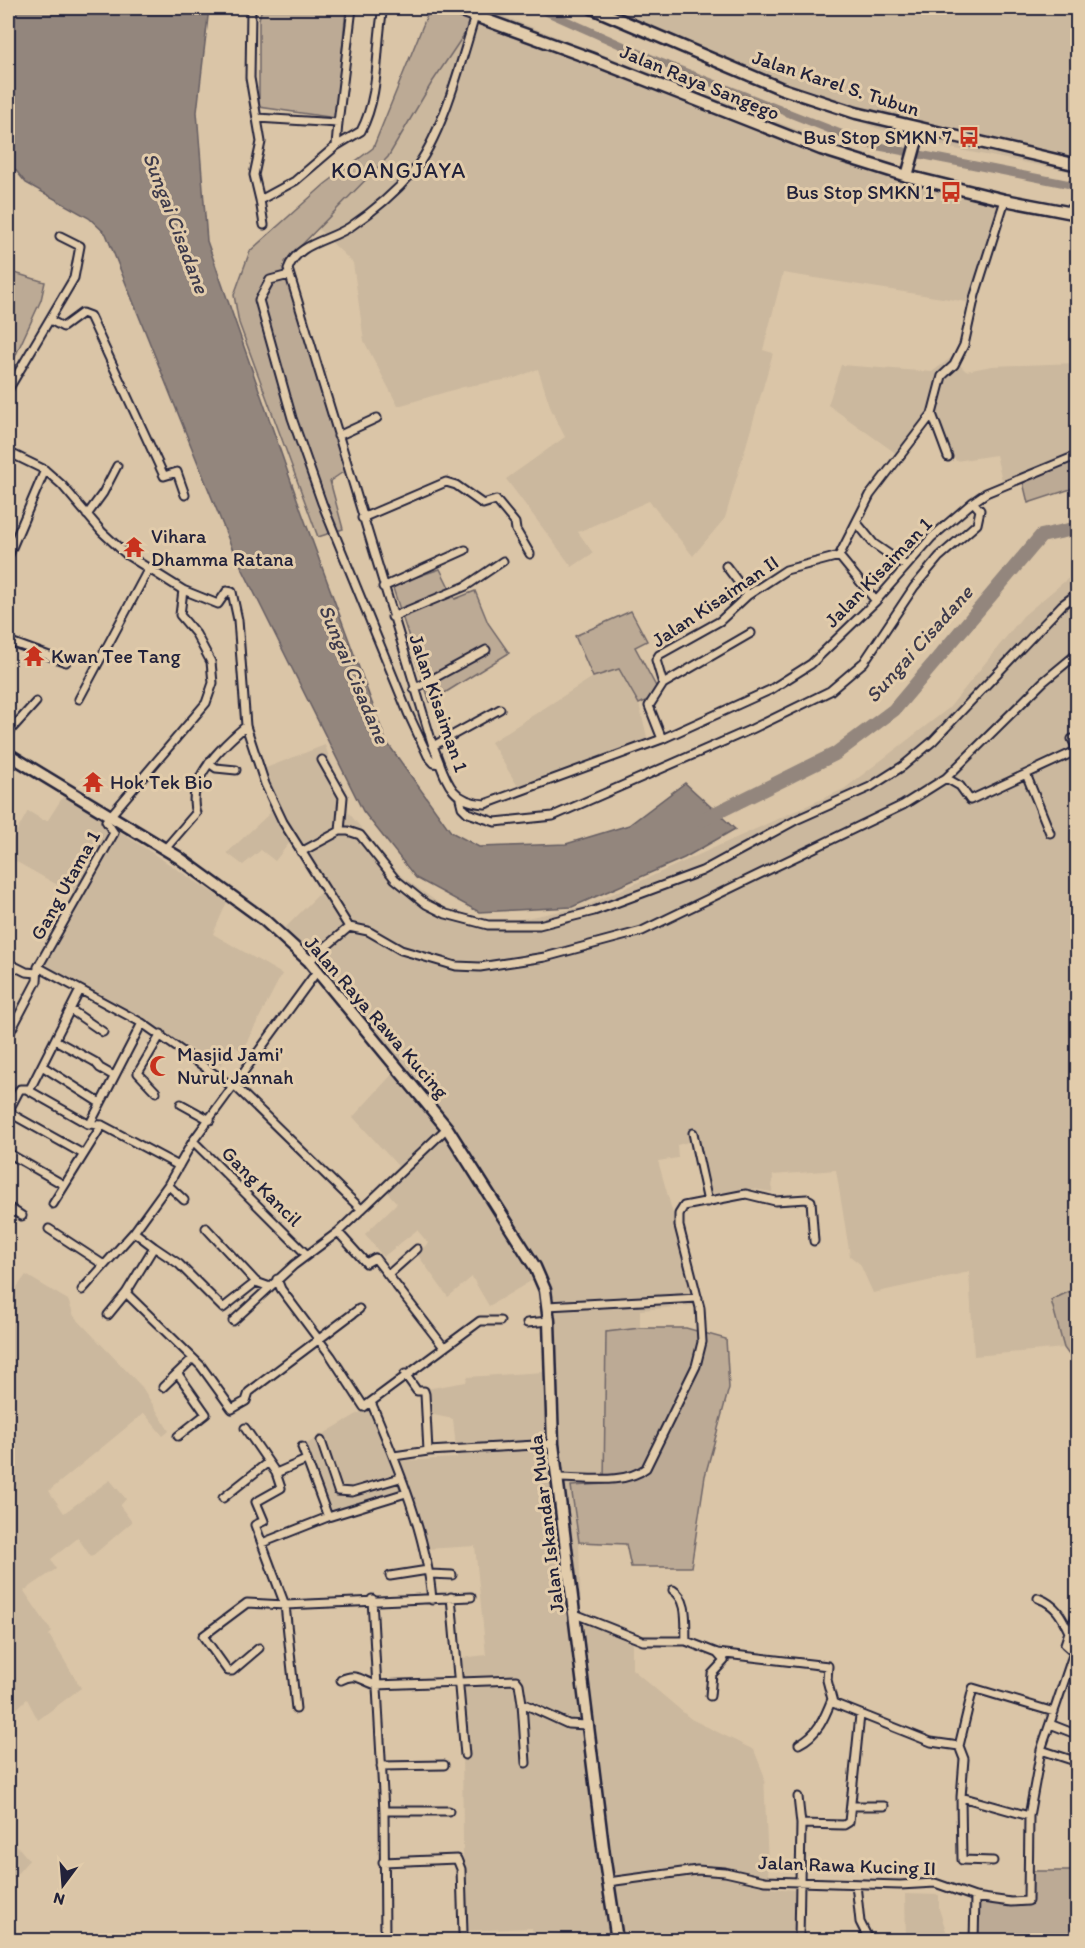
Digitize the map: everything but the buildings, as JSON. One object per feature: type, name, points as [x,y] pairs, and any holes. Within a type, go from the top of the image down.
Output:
[{"type":"street","points":[[251,8],[250,78],[261,142],[254,175],[264,225]]},
{"type":"street","points":[[336,146],[352,8]]},
{"type":"street","points":[[260,200],[294,181],[336,146],[361,130],[377,74],[378,32],[383,8]]},
{"type":"street","name":"Jalan Raya Sangego","points":[[453,8],[590,58],[821,149],[1005,200],[1077,214]]},
{"type":"street","name":"Jalan Karel S. Tubun","points":[[592,8],[780,88],[919,132],[1077,165]]},
{"type":"street","points":[[440,764],[434,763],[428,756],[408,713],[322,503],[292,418],[259,300],[270,280],[289,275],[288,269],[296,255],[349,228],[395,192],[414,171],[429,147],[459,67],[475,16]]},
{"type":"street","points":[[257,118],[338,123]]},
{"type":"street","points":[[907,174],[919,132]]},
{"type":"street","points":[[876,601],[839,556],[870,495],[932,414],[942,376],[954,365],[964,345],[975,295],[1005,200]]},
{"type":"street","points":[[8,390],[74,278],[80,246],[60,236]]},
{"type":"street","name":"Jalan Kisaiman 1","points":[[289,275],[433,746],[453,792],[468,803],[485,804],[662,739],[770,690],[811,664],[876,601],[932,537],[973,502],[986,493],[1077,455]]},
{"type":"street","points":[[50,320],[63,327],[82,313],[90,316],[164,476],[177,472],[185,495]]},
{"type":"street","points":[[932,414],[948,457]]},
{"type":"street","points":[[338,436],[377,418]]},
{"type":"street","points":[[8,452],[45,470],[127,555],[148,570],[183,590],[218,604],[227,591],[232,592],[238,620],[246,726],[265,784],[301,852],[349,927],[368,931],[401,950],[456,966],[480,968],[545,957],[642,931],[802,851],[903,805],[946,778],[1043,682],[1077,653]]},
{"type":"street","points":[[87,515],[103,493],[117,466]]},
{"type":"street","points":[[8,557],[45,470]]},
{"type":"street","points":[[362,518],[446,482],[456,485],[483,504],[496,500],[515,523],[530,554]]},
{"type":"street","points":[[460,799],[462,807],[468,813],[495,822],[553,816],[730,739],[830,691],[864,662],[888,630],[914,587],[939,557],[977,524],[980,510],[973,502]]},
{"type":"street","points":[[857,523],[874,544],[906,566]]},
{"type":"street","points":[[383,587],[465,550]]},
{"type":"street","name":"Jalan Kisaiman II","points":[[663,684],[656,660],[659,655],[720,621],[748,595],[786,570],[839,556]]},
{"type":"street","points":[[392,617],[466,586],[503,561]]},
{"type":"street","points":[[726,566],[748,595]]},
{"type":"street","points":[[79,699],[148,570]]},
{"type":"street","points":[[112,816],[206,703],[213,675],[211,662],[196,634],[180,615],[183,590]]},
{"type":"street","points":[[301,852],[340,831],[360,835],[395,879],[426,904],[446,914],[488,925],[539,925],[594,911],[702,871],[798,819],[870,787],[903,766],[933,741],[1062,604],[1077,593]]},
{"type":"street","points":[[662,739],[649,706],[663,684],[751,633]]},
{"type":"street","points":[[8,640],[66,662]]},
{"type":"street","points":[[414,689],[486,650]]},
{"type":"street","points":[[8,733],[36,702]]},
{"type":"street","points":[[433,746],[500,709]]},
{"type":"street","points":[[165,849],[196,813],[193,803],[197,786],[209,763],[246,726]]},
{"type":"street","points":[[946,778],[960,786],[970,800],[1077,750],[1072,739]]},
{"type":"street","name":"Jalan Raya Rawa Kucing","points":[[8,754],[165,849],[263,920],[318,970],[447,1128]]},
{"type":"street","points":[[322,760],[343,797],[340,831]]},
{"type":"street","points":[[209,763],[216,768],[236,770]]},
{"type":"street","points":[[1026,774],[1050,833]]},
{"type":"street","name":"Gang Utama 1","points":[[38,970],[114,833],[106,821],[112,816]]},
{"type":"street","points":[[309,961],[349,927]]},
{"type":"street","points":[[8,963],[26,972],[38,970],[161,1034],[234,1086],[360,1208]]},
{"type":"street","points":[[8,1036],[37,981],[38,970]]},
{"type":"street","points":[[82,1290],[134,1232],[168,1185],[193,1142],[318,970]]},
{"type":"street","points":[[28,1090],[80,990]]},
{"type":"street","points":[[71,1010],[103,1032]]},
{"type":"street","points":[[90,1124],[142,1023]]},
{"type":"street","points":[[156,1092],[138,1073],[161,1034]]},
{"type":"street","points":[[55,1040],[95,1062],[100,1068],[114,1076]]},
{"type":"street","points":[[42,1066],[68,1086],[100,1103]]},
{"type":"street","points":[[83,1154],[9,1114],[21,1089],[28,1090],[90,1124],[102,1125],[179,1166]]},
{"type":"street","points":[[181,1104],[210,1120]]},
{"type":"street","points":[[53,1204],[102,1125]]},
{"type":"street","points":[[233,1321],[277,1279],[338,1232],[360,1208],[447,1128]]},
{"type":"street","name":"Jalan Iskandar Muda","points":[[447,1128],[535,1267],[545,1290],[549,1322],[553,1444],[560,1478],[587,1725],[617,1941]]},
{"type":"street","points":[[693,1133],[708,1202]]},
{"type":"street","name":"Gang Kancil","points":[[193,1142],[307,1255]]},
{"type":"street","points":[[8,1153],[64,1185]]},
{"type":"street","points":[[168,1185],[184,1200]]},
{"type":"street","points":[[560,1478],[617,1478],[641,1472],[646,1468],[696,1366],[703,1326],[679,1226],[679,1214],[684,1206],[746,1194],[775,1201],[807,1198],[811,1201],[814,1241]]},
{"type":"street","points":[[8,1207],[22,1216]]},
{"type":"street","points":[[206,1228],[256,1282],[270,1287]]},
{"type":"street","points":[[49,1229],[104,1265]]},
{"type":"street","points":[[134,1232],[179,1264],[223,1308],[256,1282]]},
{"type":"street","points":[[338,1232],[366,1263],[375,1257],[444,1346]]},
{"type":"street","points":[[108,1315],[126,1293],[154,1247]]},
{"type":"street","points":[[388,1275],[417,1249]]},
{"type":"street","points":[[277,1279],[281,1289],[318,1338],[364,1407],[405,1374],[480,1321],[500,1321]]},
{"type":"street","points":[[126,1293],[192,1359],[232,1408],[246,1401],[249,1392],[359,1309]]},
{"type":"street","points":[[547,1306],[582,1302],[698,1298]]},
{"type":"street","points":[[527,1323],[549,1322]]},
{"type":"street","points":[[164,1387],[192,1359]]},
{"type":"street","points":[[178,1374],[206,1414],[178,1436]]},
{"type":"street","points":[[405,1374],[417,1391],[424,1391],[425,1394],[428,1451]]},
{"type":"street","points":[[371,1402],[405,1493],[429,1572],[432,1600]]},
{"type":"street","points":[[245,1428],[276,1473],[281,1488],[256,1502],[264,1521],[255,1525],[285,1605],[296,1709]]},
{"type":"street","points":[[321,1441],[338,1491],[352,1492],[400,1478]]},
{"type":"street","points":[[393,1456],[428,1451],[553,1444]]},
{"type":"street","points":[[302,1447],[328,1518]]},
{"type":"street","points":[[276,1473],[306,1460]]},
{"type":"street","points":[[223,1498],[267,1463]]},
{"type":"street","points":[[262,1543],[328,1518],[405,1493]]},
{"type":"street","points":[[390,1576],[429,1572],[452,1575]]},
{"type":"street","points":[[673,1590],[682,1596],[686,1641]]},
{"type":"street","points":[[451,1597],[465,1755]]},
{"type":"street","points":[[259,1648],[232,1671],[228,1671],[203,1636],[243,1605],[471,1597]]},
{"type":"street","points":[[1038,1598],[1051,1603],[1073,1632]]},
{"type":"street","points":[[372,1599],[384,1811],[385,1941]]},
{"type":"street","points":[[961,1797],[1029,1816],[1041,1750],[1074,1652],[1065,1644],[1073,1632],[1077,1609]]},
{"type":"street","points":[[575,1614],[643,1641],[686,1641],[717,1653],[828,1666],[827,1680],[832,1699],[839,1707],[931,1742],[959,1746]]},
{"type":"street","points":[[710,1696],[712,1674],[724,1661],[717,1653]]},
{"type":"street","points":[[341,1680],[353,1675],[376,1685],[516,1680],[519,1684],[522,1703],[526,1763]]},
{"type":"street","points":[[993,1861],[962,1860],[961,1797],[964,1759],[959,1746],[973,1688],[1054,1712]]},
{"type":"street","points":[[799,1744],[813,1737],[832,1699]]},
{"type":"street","points":[[522,1703],[568,1724],[587,1725]]},
{"type":"street","points":[[801,1824],[847,1824],[851,1806],[860,1715]]},
{"type":"street","points":[[1050,1724],[1077,1735]]},
{"type":"street","points":[[1041,1750],[1077,1762]]},
{"type":"street","points":[[381,1766],[444,1765]]},
{"type":"street","points":[[798,1797],[801,1824],[798,1882],[800,1941]]},
{"type":"street","points":[[851,1806],[884,1806]]},
{"type":"street","points":[[384,1811],[449,1811]]},
{"type":"street","name":"Jalan Rawa Kucing II","points":[[608,1882],[697,1870],[725,1872],[765,1881],[856,1884],[935,1883],[975,1897],[1023,1903],[1029,1896],[1029,1816]]},
{"type":"street","points":[[383,1862],[457,1858],[461,1869],[463,1933]]},
{"type":"street","points":[[856,1884],[860,1922],[869,1941]]},
{"type":"street","points":[[974,1941],[975,1897]]},
{"type":"shaded area","points":[[262,8],[346,8],[336,118],[259,107],[259,19]]},
{"type":"shaded area","points":[[430,8],[482,8],[431,84],[388,157],[285,262],[349,468],[330,481],[343,529],[318,537],[239,323],[234,295],[250,251],[325,184],[373,148]]},
{"type":"shaded area","points":[[482,8],[899,169],[1006,202],[974,303],[783,273],[763,350],[773,353],[725,518],[693,556],[649,501],[578,532],[593,553],[572,567],[506,479],[565,437],[551,409],[538,369],[515,378],[463,387],[398,406],[364,341],[353,263],[316,227],[337,210],[388,157],[431,84]]},
{"type":"shaded area","points":[[589,8],[1077,8],[1077,173],[950,148],[876,128],[677,47]]},
{"type":"shaded area","points":[[8,271],[45,282],[41,300],[8,372]]},
{"type":"shaded area","points":[[952,357],[966,371],[992,366],[1077,363],[1077,452],[1002,480],[996,455],[956,461],[935,415],[904,459],[828,405],[841,365],[932,372]]},
{"type":"shaded area","points":[[1077,452],[1077,487],[1028,503],[1021,474]]},
{"type":"shaded area","points":[[440,569],[455,599],[475,591],[488,623],[509,653],[430,702],[392,585]]},
{"type":"shaded area","points":[[1077,571],[1078,1288],[1051,1300],[1064,1348],[974,1356],[969,1272],[873,1293],[860,1264],[850,1256],[836,1170],[773,1175],[772,1192],[753,1189],[704,1195],[692,1141],[677,1145],[678,1158],[658,1161],[699,1305],[640,1310],[640,1328],[606,1333],[604,1484],[571,1487],[579,1542],[581,1618],[632,1642],[632,1669],[691,1719],[754,1750],[764,1775],[769,1888],[796,1890],[796,1940],[534,1940],[532,1928],[464,1931],[461,1658],[486,1655],[475,1546],[426,1549],[406,1490],[333,1519],[300,1448],[374,1404],[396,1461],[457,1458],[453,1419],[424,1413],[426,1389],[466,1382],[467,1377],[544,1372],[545,1297],[536,1278],[489,1306],[472,1277],[448,1297],[417,1254],[428,1243],[417,1230],[383,1257],[365,1234],[397,1203],[380,1184],[398,1166],[353,1117],[397,1069],[279,934],[322,891],[293,843],[290,842],[275,861],[261,850],[243,865],[227,853],[270,813],[258,771],[325,745],[348,812],[400,875],[452,913],[501,923],[586,906],[844,789],[949,708],[1023,616]]},
{"type":"shaded area","points":[[631,611],[647,641],[635,647],[660,694],[639,704],[619,669],[593,677],[575,636]]},
{"type":"shaded area","points":[[618,668],[639,704],[648,741],[520,790],[491,742],[593,677]]},
{"type":"shaded area","points":[[64,795],[227,902],[213,934],[282,974],[242,1051],[232,1045],[221,1065],[40,967],[77,896],[8,857],[8,847],[28,811],[43,820],[48,820]]},
{"type":"shaded area","points":[[26,1275],[68,1300],[74,1316],[142,1387],[169,1431],[163,1436],[144,1413],[49,1491],[64,1513],[110,1480],[126,1499],[120,1506],[132,1522],[91,1557],[78,1538],[51,1559],[56,1569],[24,1591],[52,1632],[49,1635],[81,1688],[38,1720],[27,1699],[8,1717],[8,1299]]},
{"type":"shaded area","points":[[1077,1288],[1077,1366],[1064,1348],[1051,1300]]},
{"type":"shaded area","points":[[640,1328],[686,1328],[726,1339],[729,1388],[705,1476],[691,1567],[631,1567],[626,1544],[579,1542],[571,1486],[604,1484],[606,1332]]},
{"type":"shaded area","points":[[8,1835],[29,1860],[8,1884]]},
{"type":"shaded area","points":[[1031,1871],[1077,1871],[1077,1940],[976,1940],[976,1902],[1031,1905]]},
{"type":"shaded area","points":[[905,1894],[939,1895],[939,1909],[949,1940],[906,1940]]},
{"type":"water","points":[[8,8],[209,8],[197,112],[207,241],[302,513],[386,741],[451,832],[479,847],[566,844],[629,825],[685,783],[735,829],[684,858],[572,907],[479,912],[416,878],[363,811],[232,548],[106,234],[89,218],[26,183],[8,161]]},
{"type":"waterway","points":[[538,8],[657,61],[867,144],[1078,186]]},
{"type":"waterway","name":"Sungai Cisadane","points":[[702,820],[835,754],[894,710],[1041,536],[1078,528]]},
{"type":"place","name":"Bus Stop SMKN 7","points":[[969,137]]},
{"type":"place","name":"Bus Stop SMKN 1","points":[[951,192]]},
{"type":"place","name":"Vihara Dhamma Ratana","points":[[134,547]]},
{"type":"place","name":"Kwan Tee Tang","points":[[34,656]]},
{"type":"place","name":"Hok Tek Bio","points":[[93,782]]},
{"type":"place","name":"Masjid Jami' Nurul Jannah","points":[[160,1066]]},
{"type":"district","name":"KOANGJAYA","points":[[399,170]]}]
